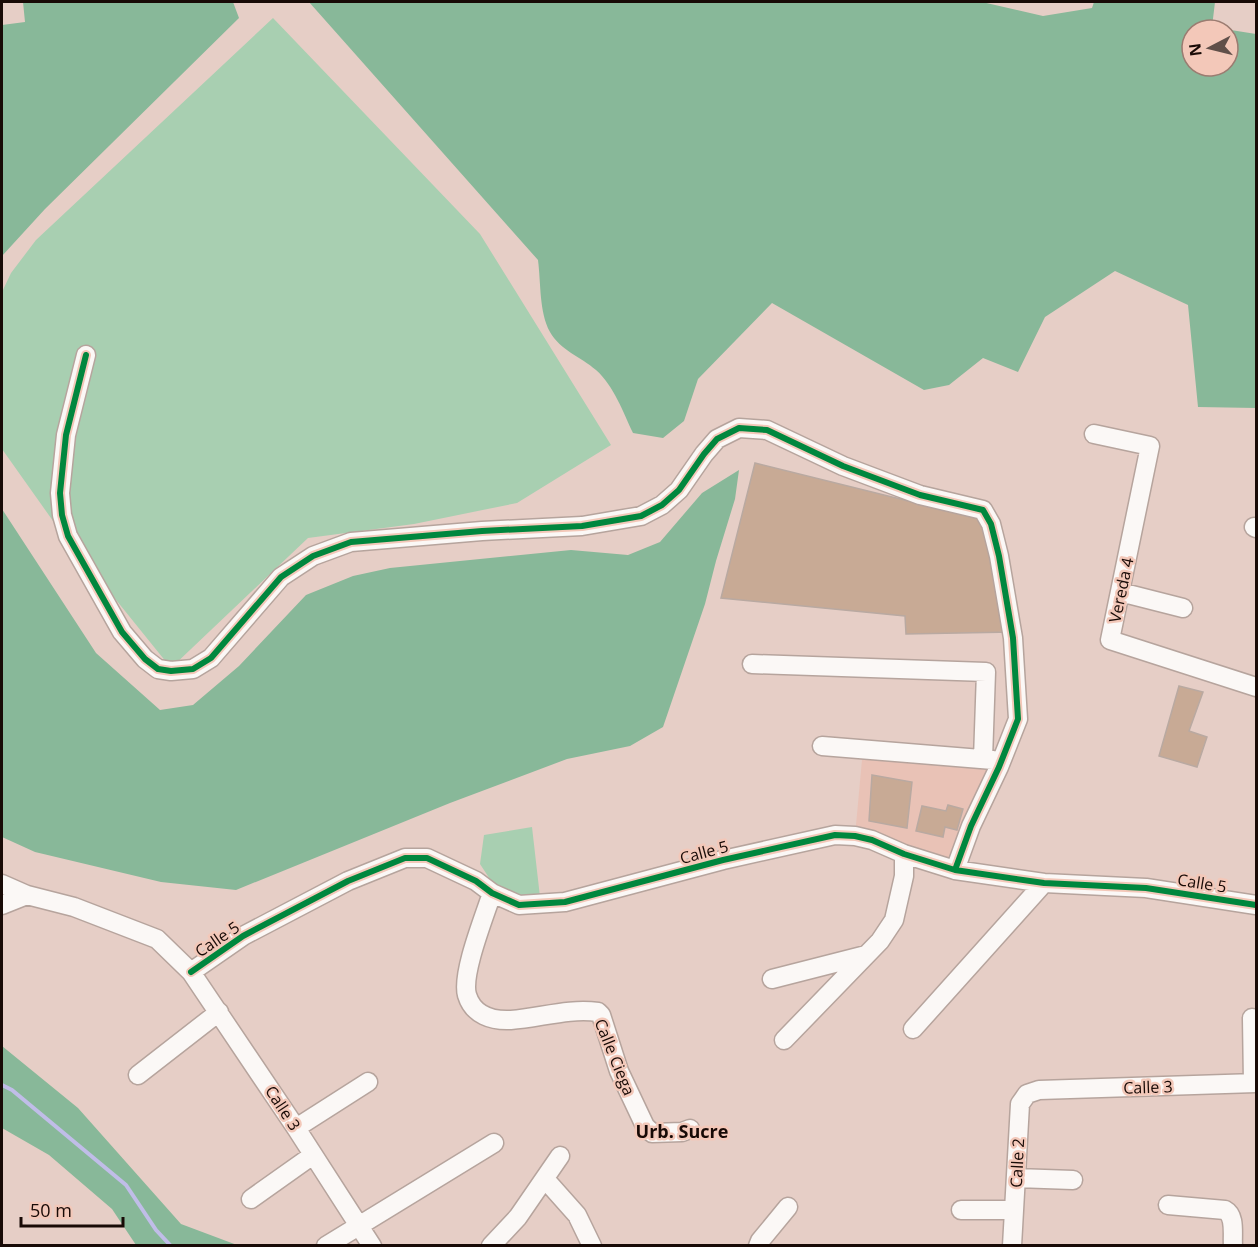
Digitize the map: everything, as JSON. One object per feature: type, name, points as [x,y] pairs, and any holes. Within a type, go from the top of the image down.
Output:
[{"type":"street","points":[[86,355],[66,435],[60,493],[62,515],[68,536],[122,632],[145,659],[158,669],[171,671],[193,669],[211,658],[281,577],[313,556],[351,542],[482,531],[582,526],[641,516],[662,505],[679,490],[717,439],[739,428],[767,430],[843,466],[920,495],[983,510],[991,524],[999,556],[1013,638],[1018,719],[1002,760],[971,826],[955,870]]},
{"type":"street","name":"Vereda 4","points":[[1094,434],[1150,446],[1110,640],[1257,687]]},
{"type":"street","points":[[1120,592],[1183,609]]},
{"type":"street","points":[[752,664],[986,672],[983,759]]},
{"type":"street","points":[[822,746],[1002,760]]},
{"type":"street","name":"Calle 5","points":[[191,972],[254,931],[348,881],[405,858],[427,858],[476,881],[492,893],[519,905],[565,902],[723,860],[835,835],[855,836],[955,870],[1044,883],[1146,888],[1257,905]]},
{"type":"street","points":[[784,1040],[880,941],[894,920],[904,876],[904,854]]},
{"type":"street","points":[[913,1029],[1044,883]]},
{"type":"street","name":"Calle 3","points":[[2,884],[27,895],[74,907],[157,939],[191,972],[372,1245]]},
{"type":"street","name":"Calle Ciega","points":[[492,893],[468,970],[467,995],[476,1011],[491,1020],[512,1020],[567,1011],[594,1011],[601,1015],[619,1071],[645,1126],[652,1132],[690,1130]]},
{"type":"street","points":[[2,905],[27,895]]},
{"type":"street","points":[[772,980],[866,955]]},
{"type":"street","points":[[138,1075],[219,1012]]},
{"type":"street","points":[[1252,1018],[1255,1083]]},
{"type":"street","points":[[296,1128],[368,1082]]},
{"type":"street","name":"Calle 3","points":[[1039,1090],[1255,1083]]},
{"type":"street","name":"Calle 2","points":[[1012,1245],[1020,1104],[1028,1094],[1039,1090]]},
{"type":"street","points":[[326,1245],[494,1143]]},
{"type":"street","points":[[251,1199],[312,1155]]},
{"type":"street","points":[[491,1245],[518,1217],[560,1156]]},
{"type":"street","points":[[1016,1178],[1073,1180]]},
{"type":"street","points":[[545,1179],[577,1215],[592,1245]]},
{"type":"street","points":[[1167,1205],[1229,1212],[1232,1216],[1233,1245]]},
{"type":"street","points":[[758,1245],[788,1207]]},
{"type":"street","points":[[961,1210],[1014,1210]]},
{"type":"shaded area","points":[[863,749],[999,767],[955,870],[855,836]]},
{"type":"green space","points":[[23,2],[233,2],[239,18],[45,209],[2,256],[2,25],[25,22]]},
{"type":"green space","points":[[309,2],[982,2],[1043,16],[1092,8],[1094,2],[1215,2],[1213,18],[1180,18],[1180,78],[1240,78],[1240,31],[1256,34],[1256,408],[1198,407],[1188,305],[1115,271],[1045,317],[1018,372],[983,358],[949,385],[924,390],[772,303],[698,379],[684,421],[663,438],[633,433],[618,400],[602,376],[554,338],[546,324],[538,260]]},
{"type":"green space","points":[[273,18],[480,234],[611,445],[517,503],[414,524],[308,538],[171,668],[58,528],[2,449],[2,292],[11,273],[36,240]]},
{"type":"green space","points":[[739,470],[735,499],[705,604],[663,727],[630,746],[567,759],[450,803],[236,890],[161,882],[35,852],[2,837],[2,509],[96,653],[160,710],[193,705],[239,666],[306,595],[353,576],[390,568],[571,550],[628,555],[660,542],[702,493]]},
{"type":"green space","points":[[532,827],[540,897],[517,899],[509,897],[497,889],[480,864],[484,835]]},
{"type":"green space","points":[[2,1046],[78,1108],[181,1224],[237,1245],[136,1245],[112,1209],[49,1155],[2,1128]]},
{"type":"building","points":[[755,463],[989,521],[1012,632],[906,634],[905,616],[721,598]]},
{"type":"building","points":[[1179,686],[1203,692],[1189,731],[1207,737],[1197,767],[1159,756]]},
{"type":"building","points":[[872,775],[912,782],[907,828],[869,821]]},
{"type":"building","points":[[948,805],[963,809],[957,830],[945,827],[943,837],[916,831],[922,806],[946,811]]},
{"type":"waterway","points":[[2,1085],[12,1090],[126,1185],[156,1230],[171,1246]]},
{"type":"cycle path","points":[[86,355],[66,435],[60,493],[62,515],[68,536],[122,632],[145,659],[158,669],[171,671],[193,669],[211,658],[281,577],[313,556],[351,542],[482,531],[582,526],[641,516],[662,505],[679,490],[717,439],[739,428],[767,430],[843,466],[920,495],[983,510],[991,524],[999,556],[1013,638],[1018,719],[999,767],[971,826],[955,870]]},
{"type":"cycle path","points":[[191,972],[243,936],[348,881],[405,858],[427,858],[476,881],[492,893],[519,905],[565,902],[723,860],[835,835],[855,836],[955,870],[1044,883],[1146,888],[1256,905]]},
{"type":"district","name":"Urb. Sucre","points":[[682,1132]]}]
